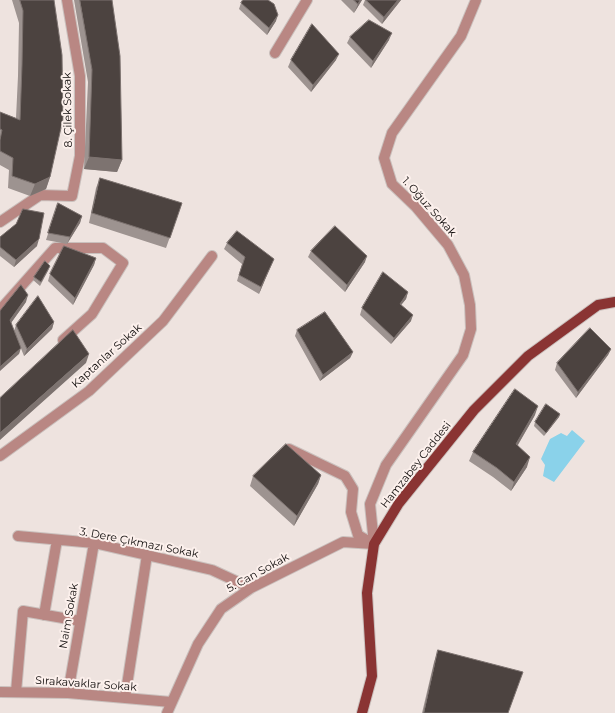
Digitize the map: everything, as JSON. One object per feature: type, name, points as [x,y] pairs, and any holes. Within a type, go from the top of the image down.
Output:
[{"type":"main road","name":"Hamzabey Caddesi","points":[[362,713],[372,676],[367,593],[374,544],[399,503],[474,410],[528,356],[598,305],[615,302]]},
{"type":"street","name":"8. Çilek Sokak","points":[[0,222],[40,195],[72,196],[80,156],[80,76],[67,0]]},
{"type":"street","points":[[275,53],[307,0]]},
{"type":"street","name":"1. Oğuz Sokak","points":[[374,544],[370,504],[386,465],[463,355],[471,329],[470,305],[464,275],[461,269],[448,245],[416,207],[392,184],[384,158],[392,133],[461,36],[476,0]]},
{"type":"street","points":[[0,310],[55,248],[103,248],[123,263],[92,314],[57,345]]},
{"type":"street","name":"Kaptanlar Sokak","points":[[0,456],[89,391],[164,321],[212,256]]},
{"type":"street","points":[[289,449],[345,476],[353,489],[351,512],[358,535],[374,544]]},
{"type":"street","name":"3. Dere Çıkmazı Sokak","points":[[18,536],[94,543],[212,570],[251,588]]},
{"type":"street","points":[[44,615],[57,540]]},
{"type":"street","name":"5. Can Sokak","points":[[167,713],[198,644],[221,609],[251,588],[343,542],[374,544]]},
{"type":"street","name":"Naim Sokak","points":[[68,693],[94,543]]},
{"type":"street","points":[[125,698],[147,555]]},
{"type":"street","points":[[16,692],[23,612],[80,621]]},
{"type":"street","name":"Sırakavaklar Sokak","points":[[0,692],[68,693],[171,702]]},
{"type":"water","points":[[572,430],[585,441],[554,482],[543,476],[545,465],[541,459],[550,439],[561,433],[567,436]]},
{"type":"building","points":[[20,0],[54,0],[62,55],[63,119],[50,177],[35,184],[12,176],[13,158],[0,151],[2,130],[0,129],[0,112],[20,120],[23,11]]},
{"type":"building","points":[[80,0],[112,0],[120,56],[122,160],[89,157],[92,70]]},
{"type":"building","points":[[243,0],[268,0],[274,4],[278,15],[269,28],[241,3]]},
{"type":"building","points":[[354,0],[360,0],[358,4]]},
{"type":"building","points":[[366,0],[398,0],[384,17]]},
{"type":"building","points":[[369,20],[392,33],[373,61],[350,37]]},
{"type":"building","points":[[312,24],[339,54],[313,85],[291,60]]},
{"type":"building","points":[[100,178],[182,203],[170,238],[92,213]]},
{"type":"building","points":[[58,203],[82,216],[70,237],[48,233]]},
{"type":"building","points":[[23,209],[44,213],[39,239],[16,260],[0,247],[0,237],[16,224]]},
{"type":"building","points":[[335,226],[367,256],[347,285],[311,251]]},
{"type":"building","points":[[237,231],[274,259],[261,287],[239,275],[245,257],[227,243]]},
{"type":"building","points":[[64,246],[96,258],[75,298],[50,274]]},
{"type":"building","points":[[45,261],[50,266],[41,282],[34,277]]},
{"type":"building","points":[[383,272],[408,292],[400,304],[413,315],[394,338],[362,308]]},
{"type":"building","points":[[21,285],[28,295],[10,320],[21,348],[0,367],[0,311]]},
{"type":"building","points":[[38,296],[54,322],[27,349],[16,325]]},
{"type":"building","points":[[325,312],[353,352],[323,375],[297,330]]},
{"type":"building","points":[[590,328],[611,349],[578,392],[557,363]]},
{"type":"building","points":[[73,330],[89,354],[0,433],[0,398]]},
{"type":"building","points":[[515,389],[538,406],[516,444],[530,457],[514,482],[497,468],[473,452]]},
{"type":"building","points":[[546,404],[560,414],[546,433],[535,422]]},
{"type":"building","points":[[286,444],[321,475],[297,516],[253,476]]},
{"type":"building","points":[[438,650],[523,672],[508,713],[424,713]]}]
